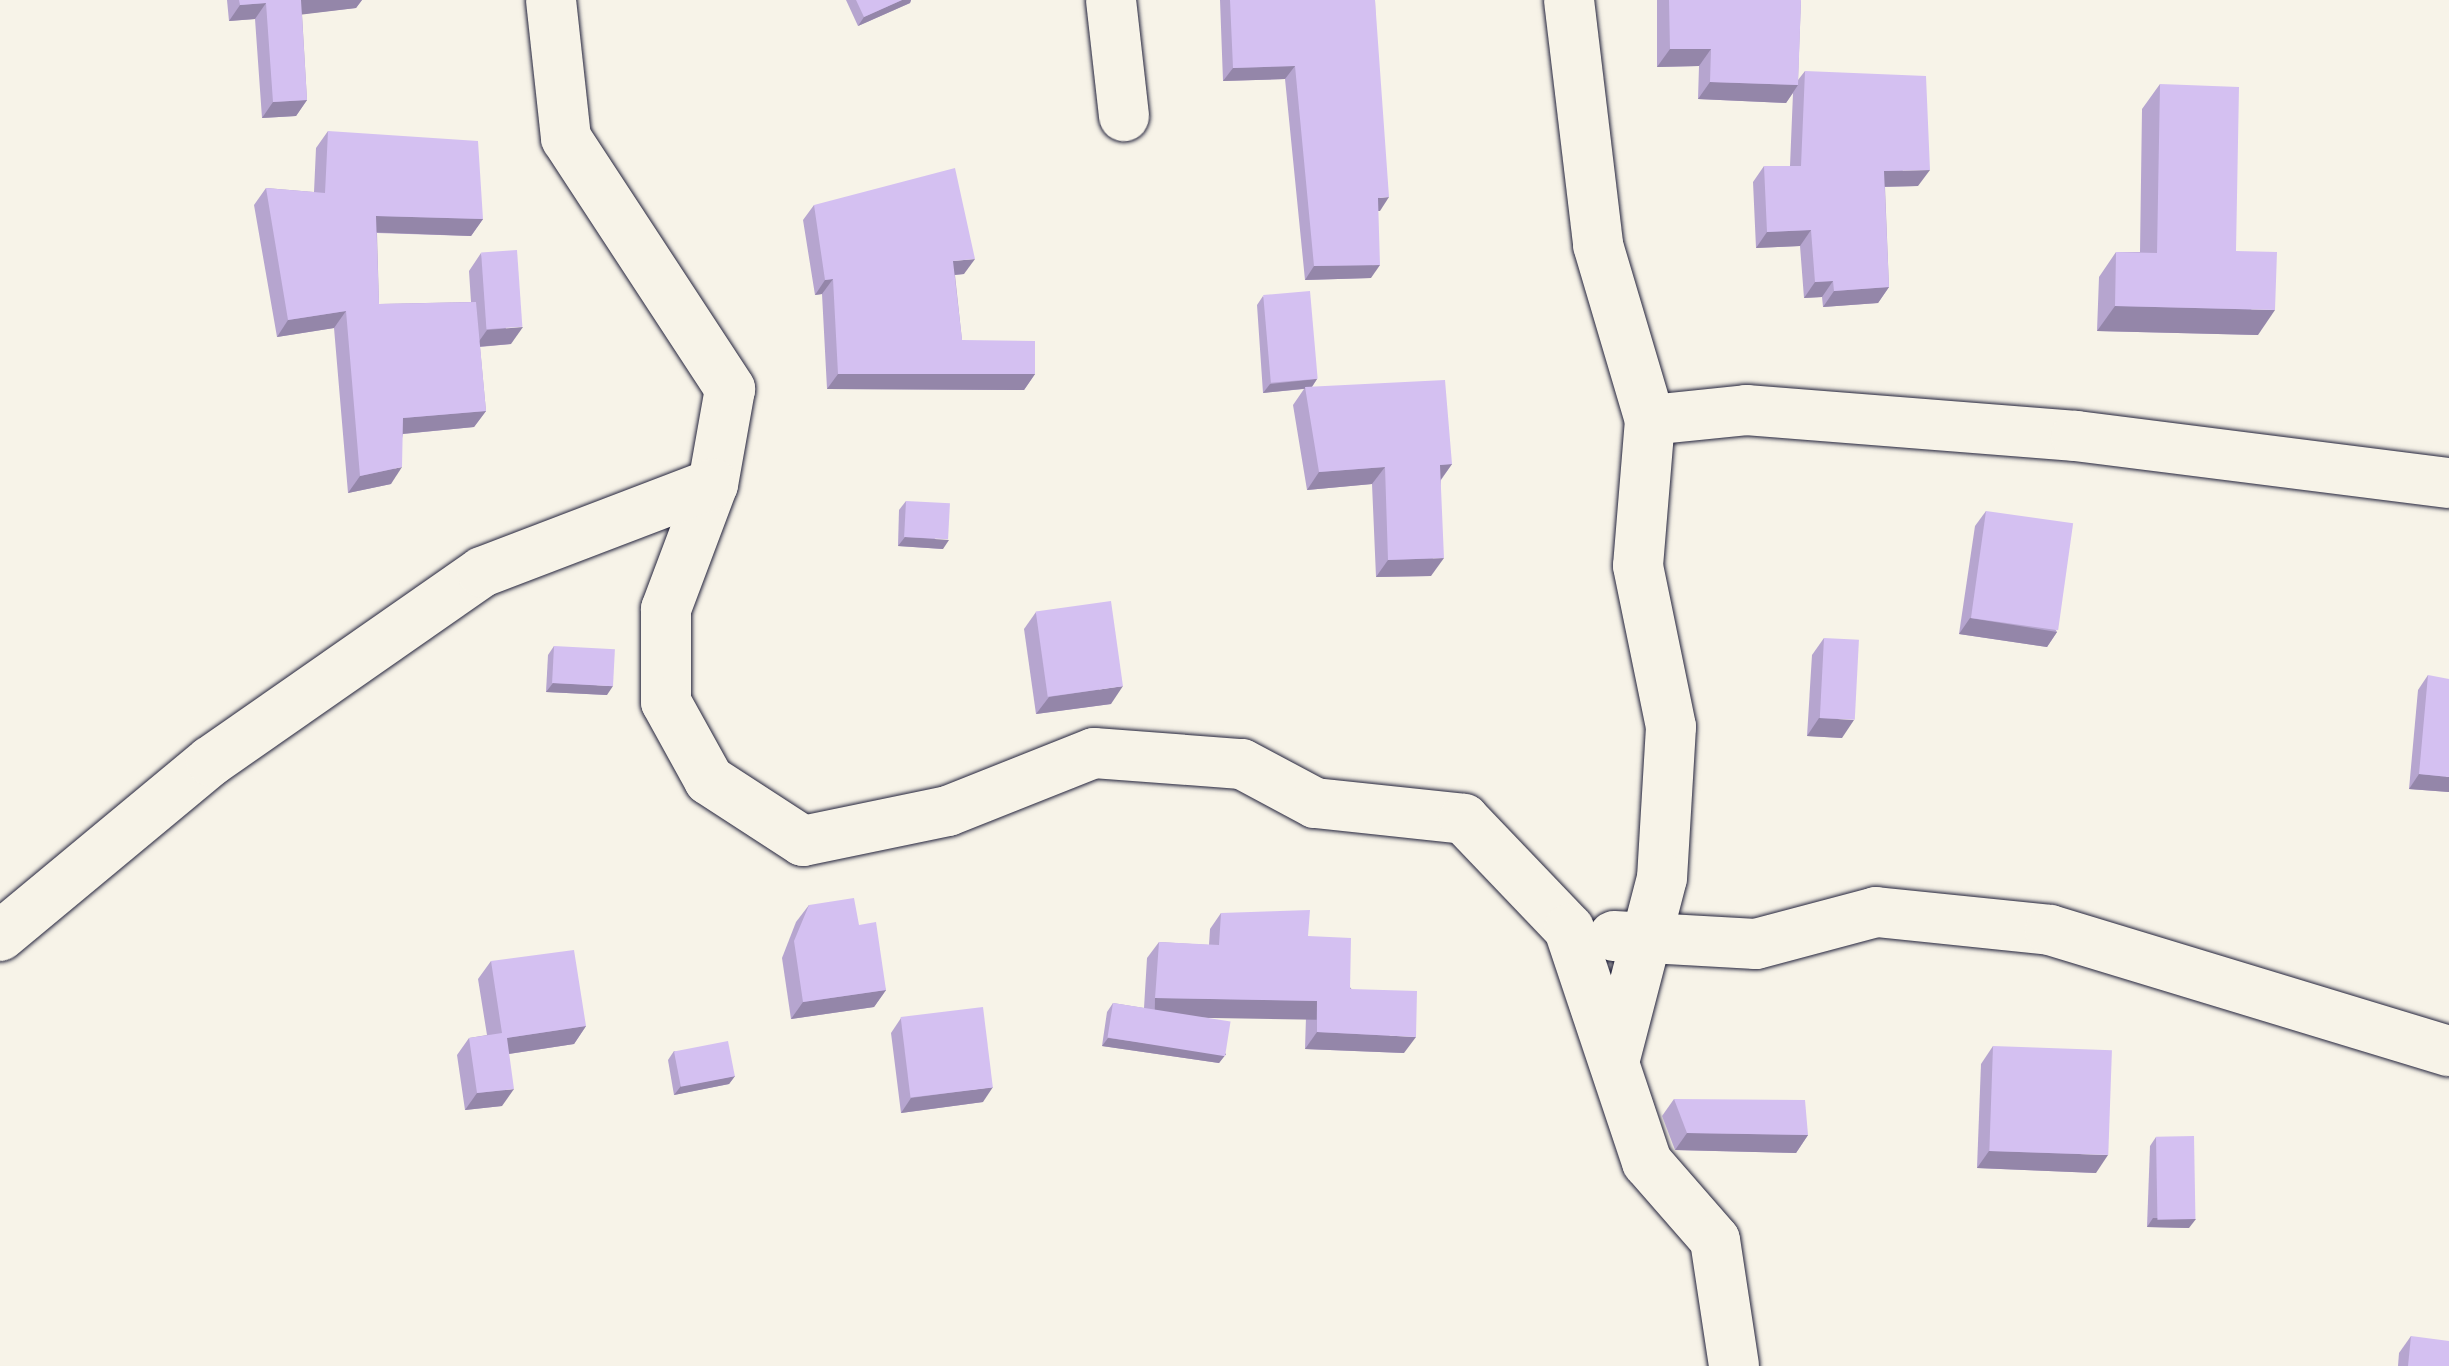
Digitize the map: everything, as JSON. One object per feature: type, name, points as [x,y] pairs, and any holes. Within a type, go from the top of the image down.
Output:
[{"type":"street","points":[[550,0],[566,138],[730,389],[713,484],[666,609],[666,702],[708,780],[804,841],[948,810],[1094,753],[1242,764],[1316,804],[1464,819],[1569,929],[1647,1162],[1715,1240],[1734,1366]]},
{"type":"street","points":[[1110,0],[1124,116]]},
{"type":"street","points":[[1570,0],[1598,245],[1650,420],[1638,566],[1672,727],[1662,878],[1618,1020],[1615,1066]]},
{"type":"street","points":[[1650,420],[1766,411],[2076,436],[2449,483]]},
{"type":"street","points":[[0,936],[212,760],[482,572],[713,484]]},
{"type":"street","points":[[1569,929],[1642,940],[1756,944],[1876,912],[2050,930],[2449,1051]]},
{"type":"building","points":[[239,0],[301,0],[307,100],[273,102],[266,3],[240,5]]},
{"type":"building","points":[[856,0],[902,0],[864,17]]},
{"type":"building","points":[[1230,0],[1375,0],[1389,197],[1378,198],[1380,265],[1314,266],[1295,66],[1233,68]]},
{"type":"building","points":[[1669,0],[1801,0],[1798,85],[1710,82],[1711,49],[1670,49]]},
{"type":"building","points":[[1805,71],[1926,76],[1930,170],[1884,171],[1889,287],[1834,291],[1833,281],[1815,282],[1811,230],[1767,232],[1764,166],[1801,166]]},
{"type":"building","points":[[2160,84],[2239,87],[2236,251],[2277,252],[2275,310],[2115,306],[2116,252],[2157,253]]},
{"type":"building","points":[[328,131],[478,141],[483,219],[376,216],[379,304],[476,302],[486,411],[403,418],[402,467],[360,476],[346,311],[288,320],[266,188],[325,193]]},
{"type":"building","points":[[955,168],[975,259],[953,261],[962,340],[1035,341],[1035,374],[838,374],[833,279],[825,280],[814,205]]},
{"type":"building","points":[[517,250],[522,327],[486,329],[481,253]]},
{"type":"building","points":[[1310,291],[1318,379],[1271,383],[1263,295]]},
{"type":"building","points":[[1445,380],[1452,464],[1440,465],[1444,558],[1388,560],[1385,467],[1319,472],[1305,387]]},
{"type":"building","points":[[906,501],[950,503],[948,539],[904,537]]},
{"type":"building","points":[[1986,511],[2073,523],[2058,630],[1971,618]]},
{"type":"building","points":[[1111,601],[1123,686],[1048,697],[1036,612]]},
{"type":"building","points":[[1824,638],[1859,640],[1855,720],[1820,718]]},
{"type":"building","points":[[554,646],[615,649],[613,686],[552,683]]},
{"type":"building","points":[[2428,675],[2449,679],[2449,777],[2419,774]]},
{"type":"building","points":[[854,898],[859,925],[876,922],[886,990],[803,1002],[794,941],[809,905]]},
{"type":"building","points":[[1310,910],[1308,936],[1351,938],[1350,989],[1417,991],[1416,1037],[1317,1032],[1317,1001],[1155,998],[1159,942],[1219,945],[1221,913]]},
{"type":"building","points":[[574,950],[586,1026],[507,1038],[514,1089],[477,1093],[469,1038],[502,1033],[491,961]]},
{"type":"building","points":[[1113,1003],[1231,1022],[1225,1056],[1108,1038]]},
{"type":"building","points":[[983,1007],[993,1087],[910,1098],[901,1017]]},
{"type":"building","points":[[728,1041],[735,1076],[681,1087],[674,1051]]},
{"type":"building","points":[[1993,1046],[2112,1050],[2108,1155],[1989,1151]]},
{"type":"building","points":[[1674,1099],[1805,1100],[1808,1135],[1687,1133]]},
{"type":"building","points":[[2194,1136],[2195,1219],[2157,1220],[2156,1137]]},
{"type":"building","points":[[2411,1336],[2449,1341],[2449,1366],[2408,1366]]}]
